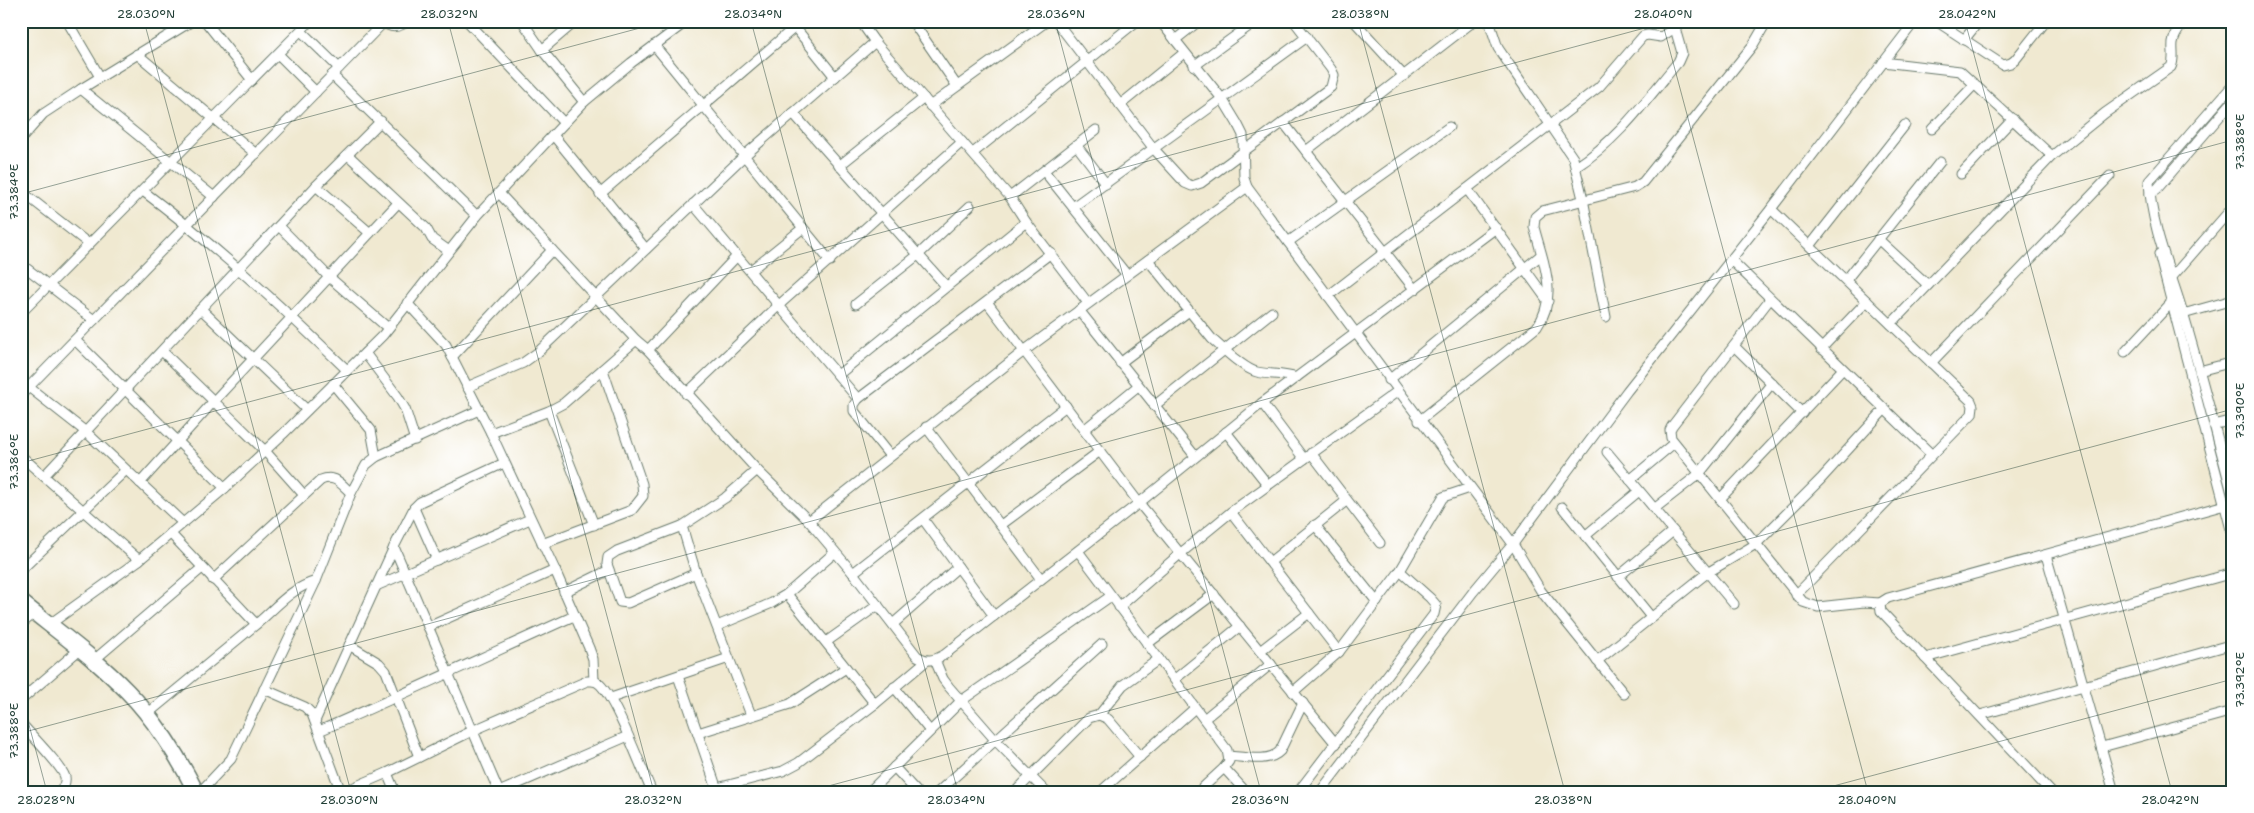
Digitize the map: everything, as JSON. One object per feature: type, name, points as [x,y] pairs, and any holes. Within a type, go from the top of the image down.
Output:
[{"type":"main road","points":[[21,602],[80,649],[128,692],[146,715],[198,792]]},
{"type":"street","points":[[21,139],[43,114],[192,21]]},
{"type":"street","points":[[206,21],[252,80]]},
{"type":"street","points":[[21,313],[310,21]]},
{"type":"street","points":[[21,395],[25,384],[74,340],[188,225],[382,22],[391,28],[398,27],[408,21]]},
{"type":"street","points":[[466,21],[564,123]]},
{"type":"street","points":[[522,21],[542,50],[584,102]]},
{"type":"street","points":[[542,50],[576,21]]},
{"type":"street","points":[[50,624],[139,560],[225,488],[365,353],[388,328],[477,216],[584,102],[687,21]]},
{"type":"street","points":[[860,21],[875,42],[1010,197],[1026,222],[1088,303]]},
{"type":"street","points":[[912,21],[957,86]]},
{"type":"street","points":[[930,106],[1046,21]]},
{"type":"street","points":[[1056,21],[1154,149],[1185,183],[1192,186],[1201,183],[1331,87],[1334,82],[1334,75],[1331,69],[1294,21]]},
{"type":"street","points":[[973,153],[1088,63],[1137,21]]},
{"type":"street","points":[[1160,21],[1223,100],[1243,135],[1244,178],[1248,187],[1389,380],[1513,544],[1541,591],[1624,694]]},
{"type":"street","points":[[1175,40],[1199,21]]},
{"type":"street","points":[[1194,66],[1256,21]]},
{"type":"street","points":[[1354,21],[1404,76]]},
{"type":"street","points":[[1306,151],[1474,21]]},
{"type":"street","points":[[1489,21],[1498,48],[1568,151],[1576,167],[1606,316]]},
{"type":"street","points":[[1420,421],[1537,327],[1542,320],[1550,288],[1534,227],[1535,217],[1542,211],[1635,187],[1650,177],[1698,113],[1753,45],[1767,21]]},
{"type":"street","points":[[1320,792],[1473,592],[1513,544],[1627,391],[1772,209],[1915,21]]},
{"type":"street","points":[[1936,21],[1999,63],[2007,65],[2015,60],[2046,21]]},
{"type":"street","points":[[1964,40],[1979,21]]},
{"type":"street","points":[[1891,324],[2052,156],[2105,113],[2171,67],[2174,58],[2173,41],[2176,33],[2185,21]]},
{"type":"street","points":[[72,23],[100,77]]},
{"type":"street","points":[[600,194],[704,106],[792,24],[835,77]]},
{"type":"street","points":[[1328,296],[1605,82],[1643,36],[1661,37],[1676,24],[1682,53],[1678,62],[1612,140],[1592,157],[1576,167]]},
{"type":"street","points":[[301,31],[380,122],[477,216]]},
{"type":"street","points":[[1073,208],[1307,37]]},
{"type":"street","points":[[467,387],[523,363],[537,353],[597,298],[744,156],[875,42]]},
{"type":"street","points":[[654,46],[830,261]]},
{"type":"street","points":[[1120,105],[1184,53]]},
{"type":"street","points":[[137,54],[256,154]]},
{"type":"street","points":[[278,54],[316,92]]},
{"type":"street","points":[[1883,62],[1960,71],[2052,156]]},
{"type":"street","points":[[1932,129],[1974,84]]},
{"type":"street","points":[[2233,85],[2150,181],[2150,194],[2160,242],[2230,473],[2233,497]]},
{"type":"street","points":[[81,89],[170,164],[214,197]]},
{"type":"street","points":[[839,166],[924,98]]},
{"type":"street","points":[[2150,194],[2157,189],[2233,101]]},
{"type":"street","points":[[793,113],[946,286]]},
{"type":"street","points":[[1961,174],[2013,120]]},
{"type":"street","points":[[44,476],[316,186],[380,122]]},
{"type":"street","points":[[1283,122],[1415,290]]},
{"type":"street","points":[[1810,246],[1905,126]]},
{"type":"street","points":[[1288,242],[1449,127]]},
{"type":"street","points":[[1010,197],[1096,130]]},
{"type":"street","points":[[553,135],[646,249]]},
{"type":"street","points":[[686,394],[780,306],[962,142]]},
{"type":"street","points":[[1076,146],[1106,184]]},
{"type":"street","points":[[348,154],[426,228],[432,239],[449,251]]},
{"type":"street","points":[[1846,280],[1940,162]]},
{"type":"street","points":[[1044,171],[1127,275]]},
{"type":"street","points":[[1931,363],[2110,176]]},
{"type":"street","points":[[316,186],[370,233]]},
{"type":"street","points":[[809,521],[1024,351],[1248,187]]},
{"type":"street","points":[[1467,189],[1548,301]]},
{"type":"street","points":[[21,191],[90,244]]},
{"type":"street","points":[[143,191],[188,225],[239,268],[347,370]]},
{"type":"street","points":[[499,193],[636,340],[648,350],[757,470],[809,521],[834,553],[853,573],[917,656],[930,660],[942,679],[996,741],[1046,792]]},
{"type":"street","points":[[140,483],[398,202]]},
{"type":"street","points":[[693,204],[751,270],[858,399]]},
{"type":"street","points":[[856,304],[918,255],[970,206]]},
{"type":"street","points":[[2172,278],[2233,207]]},
{"type":"street","points":[[1772,209],[1970,401],[1973,410],[1972,414],[1931,454],[1796,595]]},
{"type":"street","points":[[838,375],[1026,222]]},
{"type":"street","points":[[279,226],[329,277],[388,328]]},
{"type":"street","points":[[751,270],[803,228]]},
{"type":"street","points":[[678,676],[717,790],[783,770],[798,763],[875,704],[894,687],[994,616],[1042,579],[1262,403],[1496,228]]},
{"type":"street","points":[[1878,239],[1928,285]]},
{"type":"street","points":[[2160,242],[2159,254],[2233,537]]},
{"type":"street","points":[[452,357],[552,250]]},
{"type":"street","points":[[890,456],[854,411],[854,405],[858,399],[1050,253]]},
{"type":"street","points":[[1389,380],[1541,254]]},
{"type":"street","points":[[648,350],[737,256]]},
{"type":"street","points":[[1148,260],[1212,339],[1224,349],[1257,372],[1288,374],[1296,378]]},
{"type":"street","points":[[1731,260],[1842,370],[1931,454]]},
{"type":"street","points":[[21,264],[94,320]]},
{"type":"street","points":[[1770,299],[1672,426],[1670,434],[1699,474],[1803,602],[1818,608],[1858,602],[1880,603],[1888,598],[2224,505]]},
{"type":"street","points":[[2183,314],[2233,300]]},
{"type":"street","points":[[1821,349],[1867,301]]},
{"type":"street","points":[[987,302],[1139,503],[1336,744]]},
{"type":"street","points":[[2125,352],[2171,302]]},
{"type":"street","points":[[407,303],[439,335],[491,433],[555,570],[593,659],[594,681]]},
{"type":"street","points":[[201,309],[307,410]]},
{"type":"street","points":[[1079,310],[1195,456]]},
{"type":"street","points":[[1120,363],[1189,311]]},
{"type":"street","points":[[1154,406],[1272,312]]},
{"type":"street","points":[[74,340],[225,488]]},
{"type":"street","points":[[491,433],[549,411],[564,403],[636,340]]},
{"type":"street","points":[[1734,346],[1802,413]]},
{"type":"street","points":[[162,351],[264,451],[304,495]]},
{"type":"street","points":[[365,353],[405,409],[415,440]]},
{"type":"street","points":[[2199,371],[2233,362]]},
{"type":"street","points":[[542,544],[632,510],[643,496],[642,484],[602,370]]},
{"type":"street","points":[[1720,500],[1842,370]]},
{"type":"street","points":[[1654,508],[1699,474],[1772,383]]},
{"type":"street","points":[[25,384],[86,432],[183,523]]},
{"type":"street","points":[[333,384],[371,430],[376,457]]},
{"type":"street","points":[[1084,430],[1138,386]]},
{"type":"street","points":[[1119,607],[1180,553],[1232,512],[1398,392]]},
{"type":"street","points":[[1262,403],[1380,543]]},
{"type":"street","points":[[853,573],[1066,406]]},
{"type":"street","points":[[198,792],[230,759],[316,581],[351,494],[366,465],[376,457],[479,410]]},
{"type":"street","points":[[1597,661],[1707,573],[1756,544],[1821,479],[1884,410]]},
{"type":"street","points":[[549,411],[594,525]]},
{"type":"street","points":[[2214,425],[2233,420]]},
{"type":"street","points":[[926,427],[1042,579]]},
{"type":"street","points":[[1226,432],[1268,485]]},
{"type":"street","points":[[1630,480],[1674,442]]},
{"type":"street","points":[[1001,525],[1100,450]]},
{"type":"street","points":[[1607,452],[1734,604]]},
{"type":"street","points":[[21,456],[139,560]]},
{"type":"street","points":[[315,720],[394,547],[414,508],[420,502],[504,462]]},
{"type":"street","points":[[21,570],[126,470]]},
{"type":"street","points":[[696,573],[628,603],[620,602],[607,564],[608,557],[617,551],[682,526],[725,498],[757,470]]},
{"type":"street","points":[[213,580],[321,480],[329,477],[336,479],[351,494]]},
{"type":"street","points":[[1293,692],[1339,652],[1400,571],[1443,497],[1470,488]]},
{"type":"street","points":[[1585,536],[1639,491]]},
{"type":"street","points":[[1270,562],[1346,501]]},
{"type":"street","points":[[1562,507],[1651,617]]},
{"type":"street","points":[[414,508],[437,560]]},
{"type":"street","points":[[1232,512],[1339,652]]},
{"type":"street","points":[[376,586],[530,519]]},
{"type":"street","points":[[923,519],[994,616]]},
{"type":"street","points":[[1315,525],[1377,602]]},
{"type":"street","points":[[682,526],[696,573],[751,716]]},
{"type":"street","points":[[1618,577],[1673,531]]},
{"type":"street","points":[[170,533],[256,624]]},
{"type":"street","points":[[394,547],[499,792],[628,736]]},
{"type":"street","points":[[1078,551],[1230,756],[1229,762],[1224,768],[1198,792]]},
{"type":"street","points":[[717,626],[772,603],[787,594],[834,553]]},
{"type":"street","points":[[2046,555],[2114,792]]},
{"type":"street","points":[[893,624],[958,567]]},
{"type":"street","points":[[93,661],[202,568]]},
{"type":"street","points":[[428,627],[555,570]]},
{"type":"street","points":[[564,592],[609,570]]},
{"type":"street","points":[[1298,792],[1434,614],[1436,605],[1400,571]]},
{"type":"street","points":[[1925,658],[2233,573]]},
{"type":"street","points":[[146,715],[256,624],[293,590],[301,585],[316,581]]},
{"type":"street","points":[[787,594],[875,704]]},
{"type":"street","points":[[1147,644],[1214,594]]},
{"type":"street","points":[[869,792],[961,701],[1111,596]]},
{"type":"street","points":[[1880,603],[1880,611],[2051,792]]},
{"type":"street","points":[[826,642],[878,605]]},
{"type":"street","points":[[21,624],[35,613]]},
{"type":"street","points":[[1260,651],[1309,613]]},
{"type":"street","points":[[319,731],[397,698],[447,672],[574,616]]},
{"type":"street","points":[[1174,679],[1240,626]]},
{"type":"street","points":[[938,792],[1102,644]]},
{"type":"street","points":[[1980,715],[2233,644]]},
{"type":"street","points":[[349,645],[379,663],[386,671],[419,757]]},
{"type":"street","points":[[21,700],[80,649]]},
{"type":"street","points":[[611,698],[729,658]]},
{"type":"street","points":[[1015,792],[1089,718],[1099,715],[1123,685],[1159,659]]},
{"type":"street","points":[[1204,719],[1271,664]]},
{"type":"street","points":[[698,733],[790,704],[846,668]]},
{"type":"street","points":[[264,689],[305,708],[315,720],[342,792],[472,731],[587,682],[594,681],[611,698],[649,791]]},
{"type":"street","points":[[894,687],[930,731]]},
{"type":"street","points":[[1230,756],[1267,758],[1275,756],[1280,751],[1303,703]]},
{"type":"street","points":[[1100,792],[1195,708]]},
{"type":"street","points":[[2102,747],[2233,711]]},
{"type":"street","points":[[1099,715],[1108,719],[1140,757]]},
{"type":"street","points":[[21,723],[65,777],[64,786],[60,792]]},
{"type":"street","points":[[894,767],[918,792]]},
{"type":"street","points":[[1224,768],[1246,792]]},
{"type":"street","points":[[386,773],[395,792]]}]
